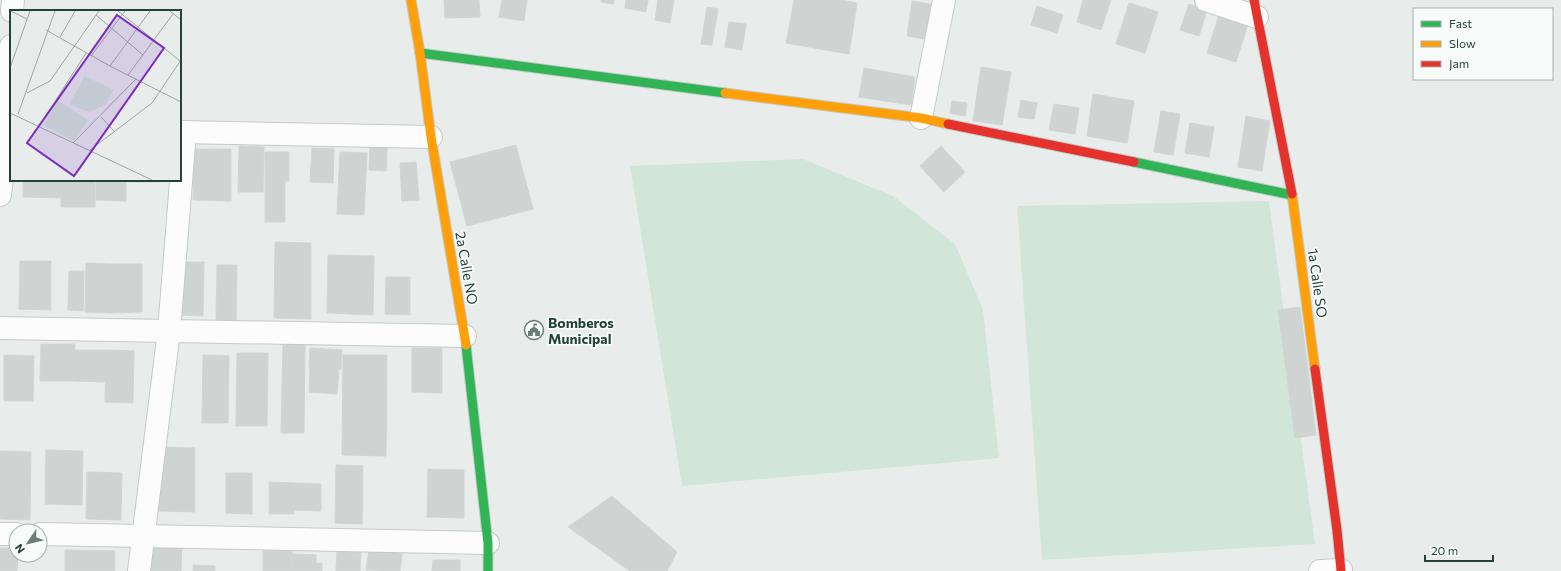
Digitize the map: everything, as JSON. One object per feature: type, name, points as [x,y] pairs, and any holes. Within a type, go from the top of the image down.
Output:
[{"type":"street","points":[[12,10],[13,0]]},
{"type":"street","name":"2a Calle NO","points":[[411,0],[420,53],[431,137],[465,336],[488,543],[488,571]]},
{"type":"street","points":[[921,118],[944,0]]},
{"type":"street","points":[[1206,0],[1256,8]]},
{"type":"street","name":"1a Calle SO","points":[[1256,8],[1292,195],[1337,530],[1341,571]]},
{"type":"street","points":[[420,53],[921,118],[1292,195]]},
{"type":"street","points":[[0,195],[10,63]]},
{"type":"street","points":[[181,147],[182,132],[431,137]]},
{"type":"street","points":[[139,571],[169,331],[179,181]]},
{"type":"street","points":[[0,328],[465,336]]},
{"type":"street","points":[[48,534],[488,543]]},
{"type":"street","points":[[1320,571],[1341,571]]},
{"type":"green space","points":[[803,159],[893,196],[955,244],[983,310],[999,458],[682,486],[630,166]]},
{"type":"green space","points":[[1269,201],[1315,544],[1042,560],[1017,206]]},
{"type":"building","points":[[444,0],[479,0],[480,17],[445,18]]},
{"type":"building","points":[[502,0],[527,0],[524,21],[499,17]]},
{"type":"building","points":[[601,0],[614,0],[613,4],[601,2]]},
{"type":"building","points":[[626,0],[648,0],[646,12],[625,8]]},
{"type":"building","points":[[658,0],[674,0],[670,23],[655,20]]},
{"type":"building","points":[[794,0],[841,0],[857,3],[849,54],[786,43]]},
{"type":"building","points":[[1083,0],[1111,0],[1101,30],[1077,22]]},
{"type":"building","points":[[912,1],[935,5],[930,40],[907,36]]},
{"type":"building","points":[[1129,3],[1158,12],[1145,53],[1116,44]]},
{"type":"building","points":[[1189,4],[1207,10],[1199,36],[1180,30]]},
{"type":"building","points":[[1037,6],[1063,15],[1057,33],[1031,25]]},
{"type":"building","points":[[707,7],[718,9],[712,45],[701,44]]},
{"type":"building","points":[[1219,15],[1248,24],[1236,62],[1207,53]]},
{"type":"building","points":[[729,22],[746,24],[742,50],[725,47]]},
{"type":"building","points":[[981,67],[1011,72],[1002,125],[973,121]]},
{"type":"building","points":[[864,68],[915,77],[911,105],[859,97]]},
{"type":"building","points":[[1093,94],[1134,101],[1127,143],[1087,136]]},
{"type":"building","points":[[1021,100],[1037,103],[1034,119],[1018,117]]},
{"type":"building","points":[[952,101],[967,103],[965,116],[950,113]]},
{"type":"building","points":[[1054,104],[1079,108],[1075,134],[1049,130]]},
{"type":"building","points":[[1161,111],[1180,114],[1173,155],[1154,152]]},
{"type":"building","points":[[1246,116],[1270,121],[1262,171],[1238,167]]},
{"type":"building","points":[[1190,123],[1214,127],[1209,157],[1185,153]]},
{"type":"building","points":[[516,145],[533,209],[467,226],[450,162]]},
{"type":"building","points":[[239,146],[264,147],[263,192],[238,192]]},
{"type":"building","points":[[941,146],[965,172],[944,192],[920,166]]},
{"type":"building","points":[[370,147],[387,148],[386,171],[369,170]]},
{"type":"building","points":[[312,148],[334,149],[333,183],[310,182]]},
{"type":"building","points":[[194,149],[231,149],[231,201],[193,200]]},
{"type":"building","points":[[265,152],[289,152],[289,181],[285,181],[285,222],[265,222]]},
{"type":"building","points":[[340,152],[367,153],[364,215],[337,214]]},
{"type":"building","points":[[416,162],[419,200],[402,201],[400,163]]},
{"type":"building","points":[[23,181],[63,181],[63,198],[23,197]]},
{"type":"building","points":[[61,181],[95,181],[95,207],[61,207]]},
{"type":"building","points":[[96,181],[126,181],[126,201],[96,200]]},
{"type":"building","points":[[128,181],[159,181],[159,182]]},
{"type":"building","points":[[275,242],[311,243],[311,319],[274,318]]},
{"type":"building","points":[[328,255],[374,256],[373,315],[327,313]]},
{"type":"building","points":[[20,261],[51,261],[51,310],[19,309]]},
{"type":"building","points":[[181,262],[204,262],[203,316],[180,315]]},
{"type":"building","points":[[86,263],[113,264],[112,313],[85,312]]},
{"type":"building","points":[[113,264],[142,264],[142,312],[112,313]]},
{"type":"building","points":[[217,265],[237,265],[236,321],[216,321]]},
{"type":"building","points":[[69,271],[84,271],[83,311],[68,310]]},
{"type":"building","points":[[386,277],[410,277],[410,315],[385,314]]},
{"type":"building","points":[[1300,307],[1316,435],[1295,438],[1278,310]]},
{"type":"building","points":[[41,344],[75,344],[74,381],[40,381]]},
{"type":"building","points":[[283,344],[305,344],[304,433],[281,433]]},
{"type":"building","points":[[310,348],[342,350],[341,369],[309,367]]},
{"type":"building","points":[[412,348],[442,348],[442,393],[412,392]]},
{"type":"building","points":[[74,350],[106,350],[105,382],[74,381]]},
{"type":"building","points":[[106,350],[134,351],[133,403],[105,402]]},
{"type":"building","points":[[237,353],[268,353],[267,426],[236,426]]},
{"type":"building","points":[[4,355],[34,356],[33,401],[4,401]]},
{"type":"building","points":[[203,355],[229,356],[228,423],[202,423]]},
{"type":"building","points":[[343,355],[387,355],[386,456],[342,455]]},
{"type":"building","points":[[310,367],[339,369],[337,394],[309,392]]},
{"type":"building","points":[[160,447],[195,448],[195,512],[159,511]]},
{"type":"building","points":[[46,450],[83,451],[82,505],[45,504]]},
{"type":"building","points":[[0,451],[31,452],[30,520],[0,519]]},
{"type":"building","points":[[336,465],[363,466],[362,524],[335,523]]},
{"type":"building","points":[[428,469],[464,470],[464,518],[427,517]]},
{"type":"building","points":[[87,472],[122,473],[121,520],[86,519]]},
{"type":"building","points":[[226,473],[252,473],[252,514],[226,513]]},
{"type":"building","points":[[269,482],[294,483],[294,514],[269,514]]},
{"type":"building","points":[[294,483],[321,484],[321,511],[294,510]]},
{"type":"building","points":[[612,496],[677,552],[667,571],[630,571],[568,527]]},
{"type":"building","points":[[150,544],[182,545],[181,571],[150,571]]},
{"type":"building","points":[[0,548],[8,548],[8,563],[18,563],[17,571],[0,571]]},
{"type":"building","points":[[65,550],[115,551],[115,571],[65,571]]},
{"type":"building","points":[[337,550],[361,550],[360,571],[336,571]]},
{"type":"building","points":[[369,550],[402,554],[400,571],[366,570]]},
{"type":"building","points":[[263,551],[292,551],[291,571],[263,571]]},
{"type":"building","points":[[292,554],[316,555],[316,563],[322,563],[322,571],[291,571]]},
{"type":"building","points":[[433,560],[460,560],[460,571],[432,571]]},
{"type":"building","points":[[193,565],[215,566],[215,571],[193,571]]},
{"type":"traffic: fast","points":[[420,53],[725,93]]},
{"type":"traffic: fast","points":[[1134,162],[1292,195]]},
{"type":"traffic: fast","points":[[466,345],[488,543],[488,571]]},
{"type":"traffic: slow","points":[[411,0],[420,53],[431,137],[466,345]]},
{"type":"traffic: slow","points":[[725,93],[921,118],[948,124]]},
{"type":"traffic: slow","points":[[1292,194],[1315,369]]},
{"type":"traffic: jam","points":[[1254,0],[1292,194]]},
{"type":"traffic: jam","points":[[948,124],[1134,162]]},
{"type":"traffic: jam","points":[[1315,369],[1337,530],[1341,571]]},
{"type":"place","name":"Bomberos Municipal","points":[[534,330]]}]
